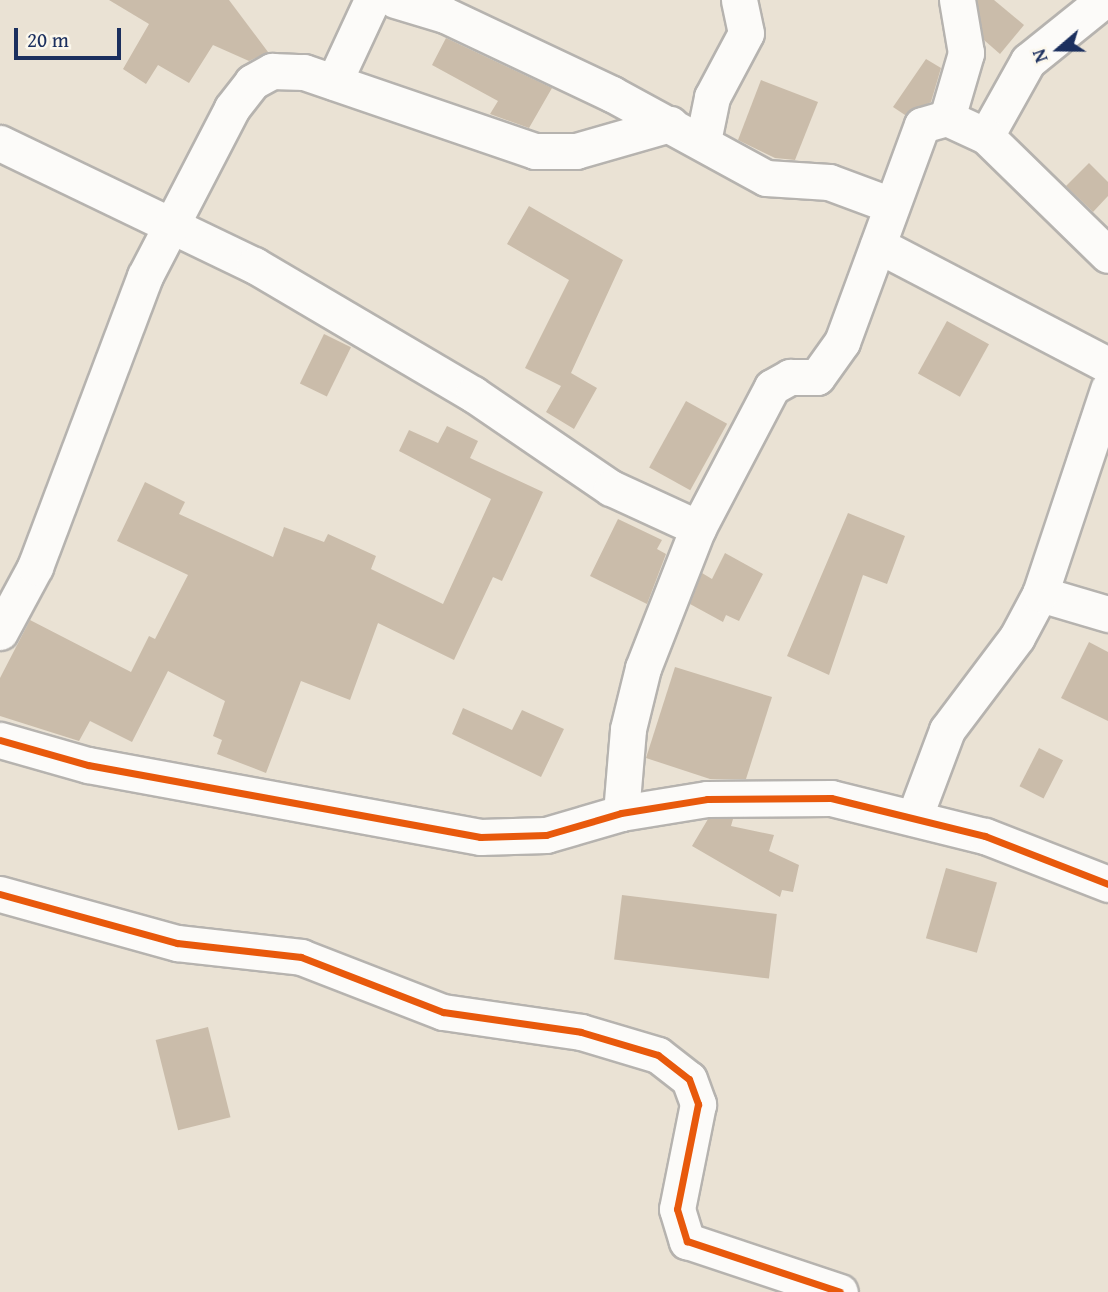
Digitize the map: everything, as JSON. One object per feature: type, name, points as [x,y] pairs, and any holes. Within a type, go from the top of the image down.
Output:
[{"type":"street","points":[[334,82],[372,0]]},
{"type":"street","points":[[395,0],[445,15],[670,124],[779,182],[807,177],[891,205]]},
{"type":"street","points":[[703,141],[712,97],[746,33],[739,0]]},
{"type":"street","points":[[947,118],[966,53],[957,0]]},
{"type":"street","points":[[986,136],[1028,61],[1104,0]]},
{"type":"street","points":[[0,632],[35,567],[145,276],[232,108],[251,82],[288,69],[334,82],[535,151],[576,151],[670,124]]},
{"type":"street","points":[[621,813],[628,729],[643,668],[698,528],[772,387],[790,377],[814,379],[842,342],[918,130],[928,120],[947,118],[986,136],[1108,255]]},
{"type":"street","points":[[0,143],[172,228],[254,265],[473,394],[611,488],[698,528]]},
{"type":"street","points":[[878,245],[1108,365]]},
{"type":"street","points":[[914,818],[947,730],[1017,637],[1040,594],[1108,389]]},
{"type":"street","points":[[1040,594],[1108,614]]},
{"type":"street","points":[[0,740],[88,765],[480,837],[546,835],[621,813],[772,795],[831,798],[985,836],[1108,884]]},
{"type":"street","points":[[0,894],[177,943],[301,957],[443,1013],[581,1032],[658,1055],[689,1079],[698,1104],[677,1209],[687,1241],[840,1292]]},
{"type":"building","points":[[109,0],[229,0],[268,52],[249,61],[213,45],[189,83],[158,65],[146,84],[123,69],[149,24]]},
{"type":"building","points":[[977,0],[994,0],[1024,25],[1000,54],[984,40]]},
{"type":"building","points":[[446,38],[552,88],[529,128],[490,114],[498,101],[432,65]]},
{"type":"building","points":[[926,59],[941,68],[931,102],[905,115],[893,107]]},
{"type":"building","points":[[761,80],[818,102],[795,160],[775,158],[738,140]]},
{"type":"building","points":[[1089,163],[1108,182],[1108,196],[1093,212],[1066,186]]},
{"type":"building","points":[[529,206],[623,260],[571,373],[597,388],[574,429],[546,412],[561,386],[525,368],[569,280],[507,244]]},
{"type":"building","points":[[947,321],[989,344],[960,397],[918,373]]},
{"type":"building","points":[[324,334],[351,347],[327,397],[300,383]]},
{"type":"building","points":[[686,401],[727,424],[690,490],[649,467]]},
{"type":"building","points":[[447,426],[478,441],[470,458],[543,492],[502,581],[493,577],[454,660],[378,623],[350,700],[301,681],[266,773],[217,754],[222,740],[213,736],[225,701],[168,671],[132,742],[90,721],[79,741],[0,716],[0,678],[30,620],[131,672],[149,636],[155,639],[188,575],[117,541],[145,482],[185,502],[179,514],[273,557],[284,527],[324,542],[328,534],[376,556],[371,569],[443,604],[491,499],[399,451],[409,430],[438,443]]},
{"type":"building","points":[[848,513],[905,536],[887,584],[863,575],[829,675],[787,656]]},
{"type":"building","points":[[618,519],[662,540],[657,549],[666,554],[647,604],[590,576]]},
{"type":"building","points":[[725,553],[763,574],[739,621],[726,615],[723,622],[690,604],[702,573],[712,579]]},
{"type":"building","points":[[1089,642],[1108,652],[1108,721],[1061,698]]},
{"type":"building","points":[[675,667],[772,697],[746,779],[710,779],[646,758]]},
{"type":"building","points":[[463,708],[512,730],[522,710],[564,729],[541,777],[452,734]]},
{"type":"building","points":[[1039,748],[1063,760],[1044,799],[1019,786]]},
{"type":"building","points":[[708,819],[733,819],[731,826],[774,835],[769,851],[799,865],[793,892],[782,890],[780,897],[692,846]]},
{"type":"building","points":[[946,868],[997,883],[977,953],[926,938]]},
{"type":"building","points":[[622,895],[777,914],[769,979],[614,960]]},
{"type":"building","points":[[208,1027],[230,1117],[178,1130],[156,1040]]},
{"type":"cycle path","points":[[0,740],[88,765],[480,837],[546,835],[621,813],[707,799],[831,798],[985,836],[1108,884]]},
{"type":"cycle path","points":[[0,894],[177,943],[301,957],[443,1012],[581,1032],[658,1055],[689,1079],[698,1104],[677,1209],[687,1241],[840,1292]]}]
